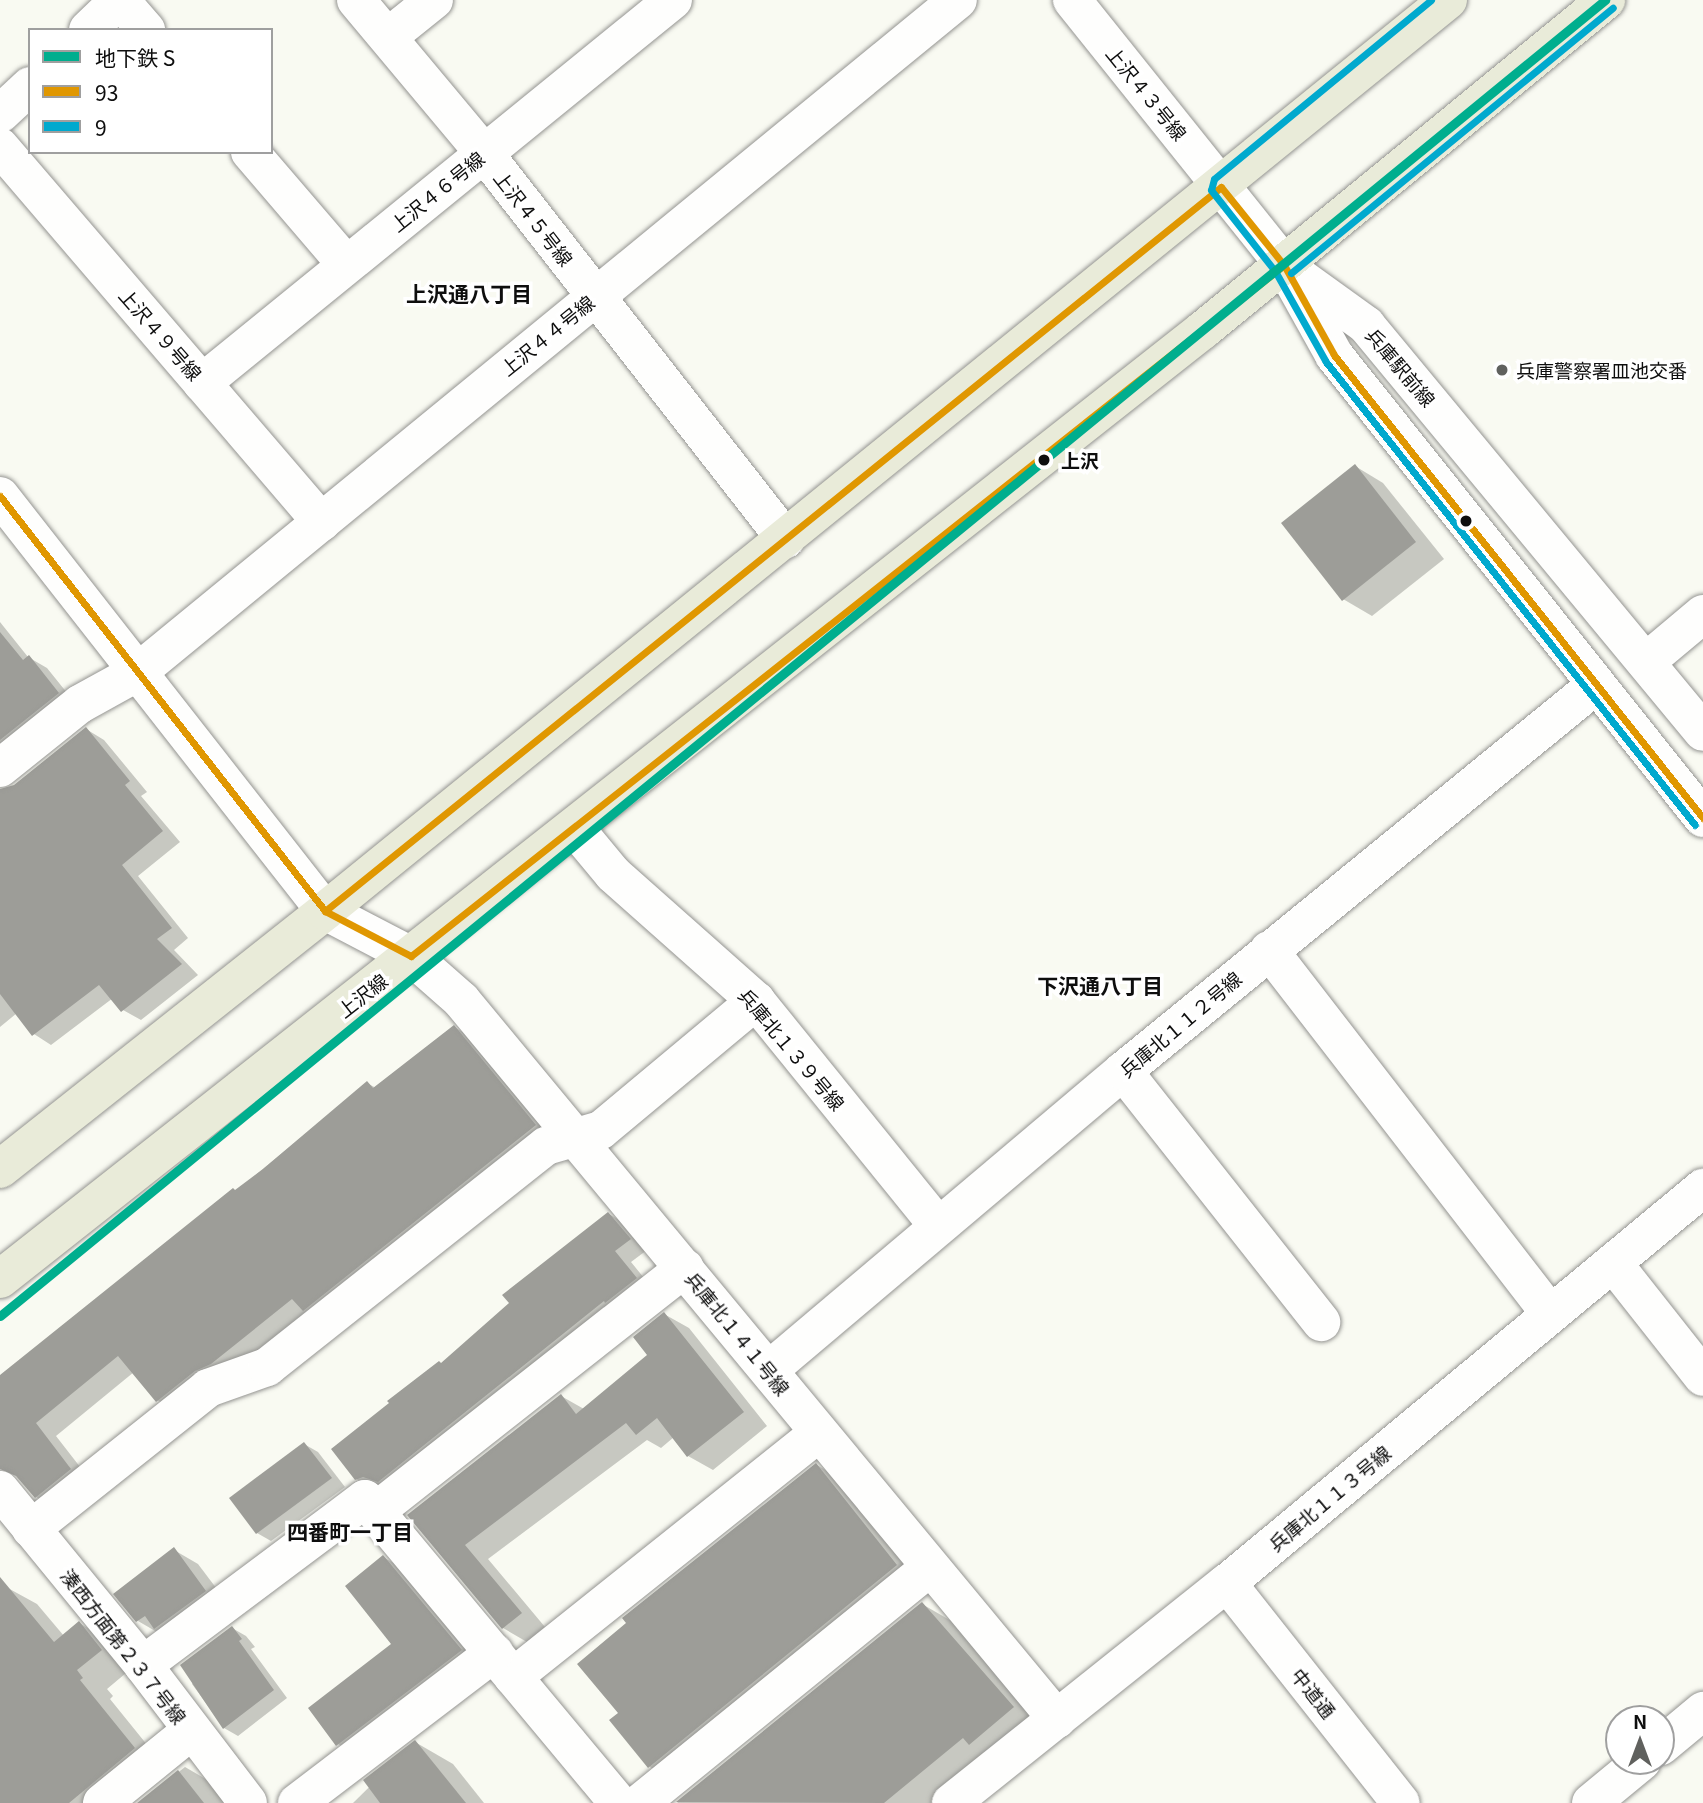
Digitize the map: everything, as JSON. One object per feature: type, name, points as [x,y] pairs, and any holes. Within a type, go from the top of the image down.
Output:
[{"type":"main road","points":[[0,1168],[326,911],[1448,0]]},
{"type":"main road","name":"上沢線","points":[[0,1279],[1284,265],[1606,0]]},
{"type":"street","points":[[90,28],[120,0],[144,28]]},
{"type":"street","name":"上沢４５号線","points":[[356,0],[484,153],[786,539]]},
{"type":"street","points":[[388,37],[434,0]]},
{"type":"street","name":"上沢４６号線","points":[[202,383],[673,0]]},
{"type":"street","name":"上沢４４号線","points":[[0,768],[80,704],[138,672],[958,0]]},
{"type":"street","name":"上沢４３号線","points":[[1072,0],[1284,265]]},
{"type":"street","points":[[0,114],[28,88]]},
{"type":"street","name":"上沢４９号線","points":[[0,146],[321,522]]},
{"type":"street","points":[[252,154],[346,264]]},
{"type":"street","points":[[1284,265],[1334,355],[1703,818]]},
{"type":"street","name":"兵庫駅前線","points":[[1284,265],[1366,325],[1647,661],[1703,732]]},
{"type":"street","points":[[0,496],[12,537],[138,672],[326,911]]},
{"type":"street","points":[[1647,661],[1703,614]]},
{"type":"street","name":"兵庫北１１２号線","points":[[769,1370],[1269,950],[1596,685]]},
{"type":"street","name":"兵庫北１３９号線","points":[[574,827],[613,874],[756,1001],[938,1226]]},
{"type":"street","name":"兵庫北１４１号線","points":[[326,911],[411,956],[461,1000],[1057,1719]]},
{"type":"street","points":[[1269,950],[1550,1314]]},
{"type":"street","points":[[31,1528],[208,1388],[267,1367],[546,1146],[601,1130],[756,1001]]},
{"type":"street","points":[[1123,1071],[1321,1322]]},
{"type":"street","name":"兵庫北１１３号線","points":[[951,1803],[1227,1583],[1703,1188]]},
{"type":"street","points":[[1613,1263],[1703,1377]]},
{"type":"street","points":[[376,1511],[685,1268]]},
{"type":"street","points":[[297,1803],[503,1665],[819,1433]]},
{"type":"street","name":"湊西方面第２３７号線","points":[[0,1490],[143,1665],[248,1803]]},
{"type":"street","points":[[143,1665],[365,1499],[618,1803]]},
{"type":"street","points":[[640,1803],[930,1567]]},
{"type":"street","name":"中道通","points":[[1227,1583],[1401,1803]]},
{"type":"street","points":[[1675,1734],[1703,1711]]},
{"type":"street","points":[[102,1803],[191,1731]]},
{"type":"street","points":[[1591,1803],[1625,1775]]},
{"type":"building","points":[[1355,464],[1416,542],[1342,601],[1281,523]]},
{"type":"building","points":[[0,632],[23,660],[29,655],[59,693],[0,740]]},
{"type":"building","points":[[86,727],[130,781],[125,785],[163,831],[122,865],[172,928],[157,939],[182,964],[121,1012],[99,985],[32,1036],[0,994],[0,789],[14,785]]},
{"type":"building","points":[[454,1025],[536,1125],[303,1311],[292,1299],[211,1364],[195,1371],[156,1402],[118,1356],[36,1423],[71,1469],[35,1498],[16,1476],[0,1469],[0,1375],[233,1188],[235,1190],[263,1169],[367,1081],[373,1088]]},
{"type":"building","points":[[608,1212],[631,1239],[615,1251],[637,1278],[605,1303],[604,1301],[378,1482],[363,1477],[355,1480],[331,1449],[389,1403],[387,1401],[439,1361],[441,1363],[509,1303],[502,1295]]},
{"type":"building","points":[[664,1312],[744,1412],[687,1457],[657,1418],[636,1435],[626,1423],[465,1545],[522,1613],[502,1629],[407,1515],[561,1394],[576,1414],[647,1355],[633,1337]]},
{"type":"building","points":[[304,1442],[332,1478],[256,1534],[229,1498]]},
{"type":"building","points":[[816,1463],[897,1565],[648,1768],[609,1720],[618,1713],[577,1664],[626,1623],[622,1618]]},
{"type":"building","points":[[174,1547],[206,1591],[154,1629],[145,1616],[136,1622],[113,1594]]},
{"type":"building","points":[[383,1555],[462,1650],[336,1746],[308,1708],[391,1644],[345,1586]]},
{"type":"building","points":[[0,1577],[54,1642],[79,1621],[102,1650],[77,1670],[83,1678],[80,1680],[135,1748],[69,1803],[0,1803]]},
{"type":"building","points":[[922,1602],[1014,1707],[969,1745],[963,1738],[884,1803],[676,1802]]},
{"type":"building","points":[[232,1626],[242,1639],[239,1641],[274,1690],[223,1729],[180,1665]]},
{"type":"building","points":[[415,1740],[466,1803],[380,1803],[363,1780]]},
{"type":"building","points":[[178,1770],[204,1803],[137,1803]]},
{"type":"metro line","name":"S","points":[[0,1316],[1605,0]]},
{"type":"transit line","name":"9","points":[[1431,0],[1214,179],[1211,190],[1275,271],[1326,362],[1695,825]]},
{"type":"transit line","name":"9","points":[[1291,273],[1613,8]]},
{"type":"transit line","name":"93","points":[[325,911],[1221,187],[1284,265],[1334,355],[1703,818]]},
{"type":"transit line","name":"93","points":[[0,496],[325,911],[411,956],[1284,265]]},
{"type":"place","name":"兵庫警察署皿池交番","points":[[1502,370]]},
{"type":"place","name":"上沢","points":[[1044,460]]},
{"type":"district","name":"上沢通八丁目","points":[[469,293]]},
{"type":"district","name":"下沢通八丁目","points":[[1100,985]]},
{"type":"district","name":"四番町一丁目","points":[[350,1531]]}]
